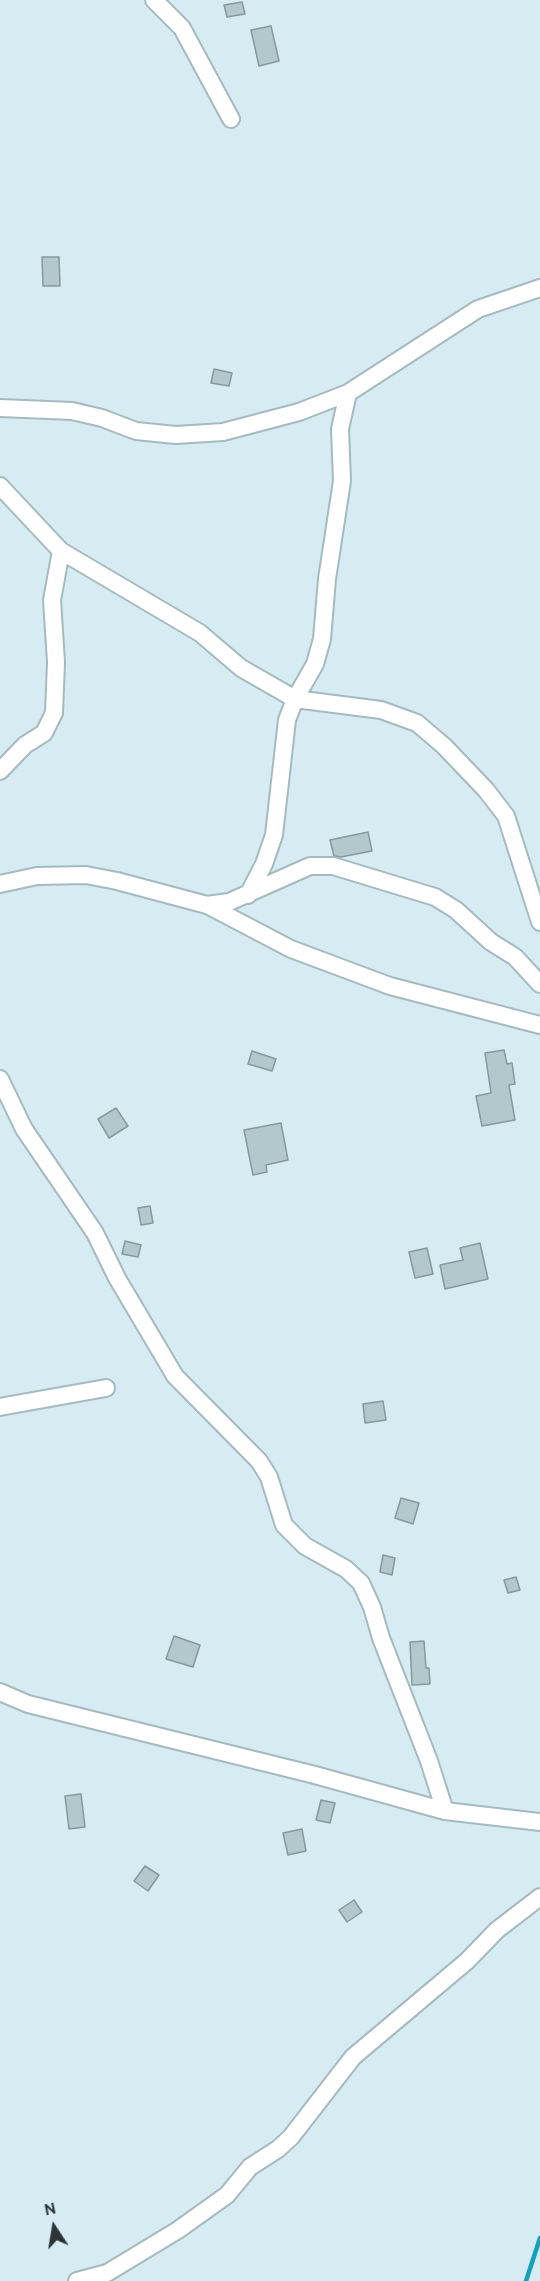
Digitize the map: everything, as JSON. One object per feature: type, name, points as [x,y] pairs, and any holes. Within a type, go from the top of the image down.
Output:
[{"type":"street","points":[[154,0],[182,28],[231,119]]},
{"type":"street","points":[[0,408],[72,411],[102,418],[136,431],[176,435],[224,432],[299,412],[348,393],[478,309],[540,288]]},
{"type":"street","points":[[248,895],[264,864],[274,835],[280,763],[287,720],[294,699],[315,664],[322,639],[327,579],[342,481],[340,429],[348,393]]},
{"type":"street","points":[[0,486],[61,551],[200,633],[241,668],[294,699],[381,710],[417,723],[444,746],[486,790],[506,816],[540,922]]},
{"type":"street","points":[[0,771],[25,745],[44,733],[54,713],[56,662],[52,600],[61,551]]},
{"type":"street","points":[[207,905],[229,902],[248,895],[290,873],[310,866],[333,866],[374,876],[435,897],[456,910],[491,942],[515,957],[540,984]]},
{"type":"street","points":[[0,884],[37,876],[86,875],[117,880],[207,905],[291,949],[390,986],[540,1025]]},
{"type":"street","points":[[0,1079],[24,1129],[95,1233],[117,1278],[175,1376],[259,1461],[269,1477],[284,1525],[304,1546],[346,1569],[360,1583],[372,1607],[385,1649],[429,1761],[445,1811]]},
{"type":"street","points":[[0,1407],[106,1388]]},
{"type":"street","points":[[0,1692],[28,1704],[315,1775],[445,1811],[540,1822]]},
{"type":"street","points":[[77,2281],[105,2277],[227,2195],[250,2167],[278,2149],[291,2137],[353,2057],[467,1962],[497,1930],[540,1897]]},
{"type":"building","points":[[242,2],[245,14],[227,17],[224,5]]},
{"type":"building","points":[[271,26],[279,61],[259,66],[251,30]]},
{"type":"building","points":[[42,257],[59,257],[60,286],[43,286]]},
{"type":"building","points":[[214,369],[232,373],[229,386],[211,383]]},
{"type":"building","points":[[368,832],[372,851],[341,857],[334,856],[330,840]]},
{"type":"building","points":[[504,1050],[507,1064],[512,1063],[515,1084],[509,1085],[515,1120],[482,1126],[476,1096],[491,1093],[485,1053]]},
{"type":"building","points":[[252,1051],[276,1059],[272,1071],[248,1064]]},
{"type":"building","points":[[116,1108],[128,1126],[109,1138],[98,1119]]},
{"type":"building","points":[[281,1123],[288,1160],[266,1165],[267,1172],[253,1175],[244,1130]]},
{"type":"building","points":[[150,1206],[153,1223],[141,1225],[138,1208]]},
{"type":"building","points":[[125,1241],[141,1245],[138,1257],[122,1254]]},
{"type":"building","points":[[480,1243],[488,1279],[445,1289],[440,1265],[463,1260],[460,1248]]},
{"type":"building","points":[[427,1248],[433,1274],[415,1278],[409,1252]]},
{"type":"building","points":[[383,1401],[386,1420],[365,1423],[363,1404]]},
{"type":"building","points":[[401,1498],[419,1503],[413,1524],[395,1518]]},
{"type":"building","points":[[383,1555],[395,1558],[392,1575],[380,1572]]},
{"type":"building","points":[[516,1577],[520,1590],[508,1593],[504,1580]]},
{"type":"building","points":[[174,1636],[200,1645],[193,1667],[166,1659]]},
{"type":"building","points":[[424,1641],[430,1684],[412,1685],[410,1642]]},
{"type":"building","points":[[81,1794],[85,1827],[69,1829],[65,1796]]},
{"type":"building","points":[[321,1800],[335,1803],[330,1823],[316,1820]]},
{"type":"building","points":[[302,1829],[306,1851],[288,1855],[283,1833]]},
{"type":"building","points":[[145,1866],[159,1875],[148,1891],[134,1881]]},
{"type":"building","points":[[354,1900],[362,1912],[347,1922],[339,1910]]},
{"type":"waterway","points":[[526,2281],[540,2238]]}]
